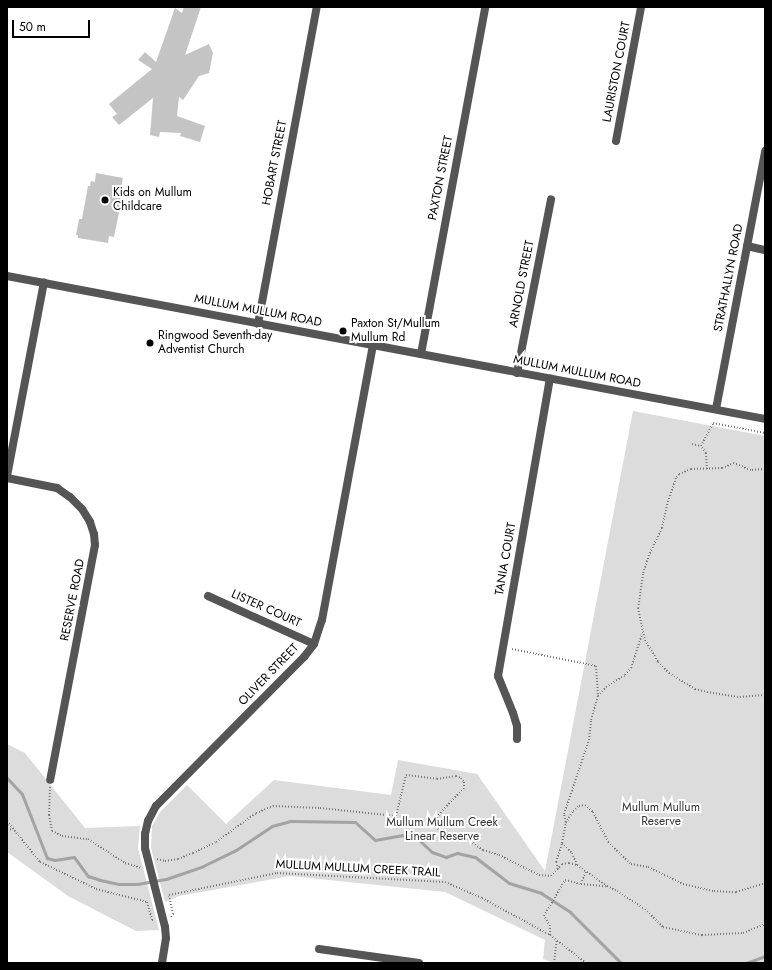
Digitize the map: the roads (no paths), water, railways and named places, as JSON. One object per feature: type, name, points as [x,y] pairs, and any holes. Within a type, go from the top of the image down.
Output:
[{"type":"street","name":"HOBART STREET","points":[[258,324],[317,7]]},
{"type":"street","name":"PAXTON STREET","points":[[421,354],[485,7]]},
{"type":"street","name":"LAURISTON COURT","points":[[616,142],[641,7]]},
{"type":"street","name":"STRATHALLYN ROAD","points":[[716,409],[765,151]]},
{"type":"street","name":"ARNOLD STREET","points":[[516,372],[551,199]]},
{"type":"street","points":[[747,246],[765,250]]},
{"type":"street","name":"MULLUM MULLUM ROAD","points":[[7,276],[765,419]]},
{"type":"street","points":[[7,477],[44,282]]},
{"type":"street","name":"OLIVER STREET","points":[[162,963],[166,938],[164,919],[145,848],[145,834],[148,821],[156,806],[304,657],[314,644],[323,613],[373,345]]},
{"type":"street","name":"TANIA COURT","points":[[517,739],[517,726],[498,676],[550,379]]},
{"type":"street","name":"RESERVE ROAD","points":[[7,477],[57,488],[70,497],[82,509],[90,522],[94,534],[95,546],[50,780]]},
{"type":"street","name":"LISTER COURT","points":[[208,596],[314,644]]},
{"type":"street","points":[[320,949],[419,963]]},
{"type":"waterway","points":[[7,778],[22,794],[47,858],[55,860],[74,857],[88,876],[100,880],[119,884],[137,884],[166,879],[203,866],[236,850],[272,826],[291,821],[355,822],[375,840],[402,835],[419,840],[432,852],[446,857],[457,853],[475,857],[509,883],[541,893],[570,912],[621,963]]},
{"type":"waterway","points":[[746,963],[765,956]]},
{"type":"place","name":"Kids on Mullum Childcare","points":[[105,200]]},
{"type":"place","name":"Paxton St/Mullum Mullum Rd","points":[[343,331]]},
{"type":"place","name":"Ringwood Seventh-day Adventist Church","points":[[150,343]]},
{"type":"park label","name":"Mullum Mullum Reserve","points":[[661,815]]},
{"type":"park label","name":"Mullum Mullum Creek Linear Reserve","points":[[442,830]]}]
